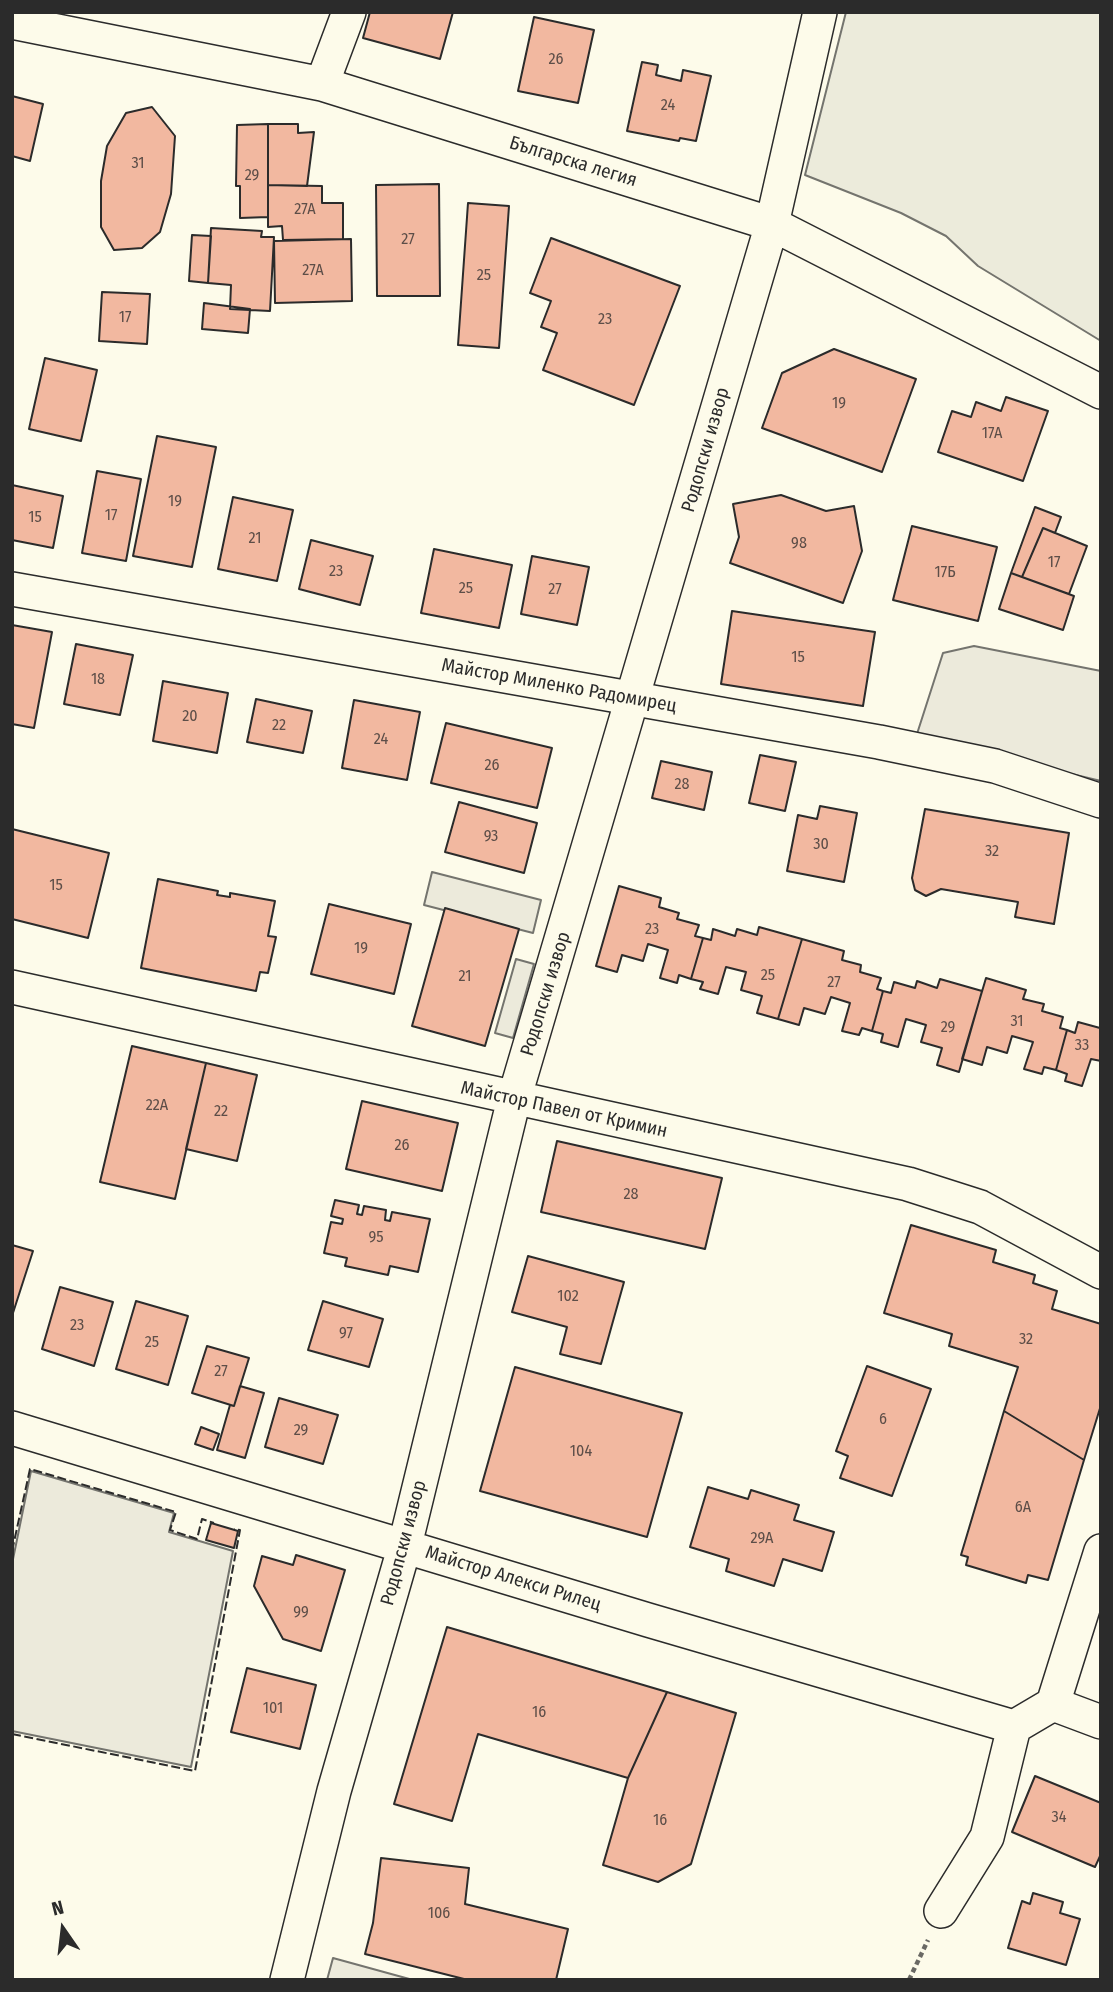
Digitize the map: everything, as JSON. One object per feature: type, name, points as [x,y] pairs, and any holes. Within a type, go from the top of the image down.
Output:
[{"type":"street","points":[[322,84],[349,12]]},
{"type":"street","name":"Родопски извор","points":[[287,1980],[334,1791],[405,1545],[514,1099],[634,700],[772,224],[820,12]]},
{"type":"street","name":"Българска легия","points":[[12,22],[322,84],[772,224],[1101,392]]},
{"type":"street","name":"Майстор Миленко Радомирец","points":[[12,589],[995,766],[1101,801]]},
{"type":"street","name":"Майстор Павел от Кримин","points":[[12,987],[908,1184],[980,1207],[1101,1272]]},
{"type":"street","name":"Майстор Алекси Рилец","points":[[12,1428],[1014,1727]]},
{"type":"street","points":[[941,1910],[988,1837],[1014,1727],[1053,1704],[1101,1551]]},
{"type":"street","points":[[1053,1704],[1101,1722]]},
{"type":"shaded area","points":[[846,12],[1101,12],[1101,341],[978,266],[946,236],[901,213],[805,175]]},
{"type":"shaded area","points":[[974,646],[1101,671],[1101,781],[916,737],[943,653]]},
{"type":"shaded area","points":[[432,872],[541,900],[533,933],[424,905]]},
{"type":"shaded area","points":[[516,959],[534,964],[513,1038],[495,1033]]},
{"type":"shaded area","points":[[31,1471],[174,1513],[169,1532],[233,1551],[191,1767],[12,1731],[12,1564]]},
{"type":"shaded area","points":[[333,1958],[413,1980],[327,1980]]},
{"type":"building","points":[[370,12],[453,12],[440,59],[363,38]]},
{"type":"building","points":[[534,17],[594,30],[578,103],[518,91]]},
{"type":"building","points":[[642,62],[658,65],[656,75],[681,81],[683,70],[711,76],[696,141],[680,138],[679,141],[627,131]]},
{"type":"building","points":[[12,96],[43,104],[30,161],[12,156]]},
{"type":"building","points":[[152,107],[175,136],[171,194],[160,232],[142,248],[114,250],[101,227],[101,181],[107,146],[126,113]]},
{"type":"building","points":[[268,124],[298,124],[298,133],[314,132],[307,186],[268,185]]},
{"type":"building","points":[[268,124],[268,217],[240,218],[240,186],[236,186],[237,125]]},
{"type":"building","points":[[439,184],[440,296],[377,296],[376,185]]},
{"type":"building","points":[[268,185],[322,186],[322,203],[343,203],[343,239],[283,240],[282,226],[268,227]]},
{"type":"building","points":[[468,203],[509,206],[499,348],[458,345]]},
{"type":"building","points":[[211,228],[262,231],[261,237],[274,237],[270,311],[230,309],[231,285],[208,283]]},
{"type":"building","points":[[192,235],[211,236],[208,283],[189,281]]},
{"type":"building","points":[[551,238],[680,286],[634,405],[543,370],[557,333],[541,327],[551,301],[530,293]]},
{"type":"building","points":[[351,239],[352,301],[275,303],[274,241]]},
{"type":"building","points":[[102,292],[150,294],[147,344],[99,341]]},
{"type":"building","points":[[204,303],[250,309],[248,333],[202,329]]},
{"type":"building","points":[[834,349],[916,379],[882,472],[762,428],[782,373]]},
{"type":"building","points":[[45,358],[97,370],[81,441],[29,429]]},
{"type":"building","points":[[1006,397],[1048,411],[1023,481],[938,452],[952,411],[971,417],[976,402],[1001,411]]},
{"type":"building","points":[[157,436],[216,447],[192,567],[133,556]]},
{"type":"building","points":[[97,471],[141,479],[126,561],[82,553]]},
{"type":"building","points":[[12,485],[63,496],[53,548],[12,540]]},
{"type":"building","points":[[781,495],[826,511],[854,506],[862,551],[843,603],[730,563],[739,537],[733,504]]},
{"type":"building","points":[[233,497],[293,510],[277,581],[218,569]]},
{"type":"building","points":[[1035,507],[1061,517],[1055,533],[1043,528],[1022,577],[1011,573]]},
{"type":"building","points":[[912,526],[997,547],[978,621],[893,600]]},
{"type":"building","points":[[1043,528],[1087,546],[1069,594],[1022,577]]},
{"type":"building","points":[[311,540],[373,556],[360,605],[299,589]]},
{"type":"building","points":[[434,549],[512,565],[499,628],[421,613]]},
{"type":"building","points":[[532,556],[589,567],[577,625],[521,614]]},
{"type":"building","points":[[1011,573],[1074,596],[1063,630],[999,609]]},
{"type":"building","points":[[732,611],[875,632],[863,706],[721,684]]},
{"type":"building","points":[[12,625],[52,632],[34,728],[12,724]]},
{"type":"building","points":[[76,644],[133,655],[120,715],[64,704]]},
{"type":"building","points":[[163,681],[228,693],[217,753],[153,741]]},
{"type":"building","points":[[256,699],[312,711],[303,753],[247,742]]},
{"type":"building","points":[[354,700],[420,712],[407,780],[342,768]]},
{"type":"building","points":[[446,723],[552,748],[537,808],[431,783]]},
{"type":"building","points":[[760,755],[796,762],[785,811],[749,803]]},
{"type":"building","points":[[661,761],[712,772],[704,810],[652,798]]},
{"type":"building","points":[[459,802],[537,823],[524,873],[445,852]]},
{"type":"building","points":[[820,806],[857,813],[844,882],[787,871],[798,815],[817,819]]},
{"type":"building","points":[[925,809],[1069,833],[1054,924],[1015,917],[1018,902],[941,889],[926,896],[915,890],[912,878]]},
{"type":"building","points":[[12,829],[109,853],[88,938],[12,919]]},
{"type":"building","points":[[158,879],[218,891],[217,895],[230,897],[230,893],[275,901],[268,936],[276,937],[268,973],[260,972],[256,991],[141,968]]},
{"type":"building","points":[[619,886],[661,898],[659,907],[679,913],[677,919],[699,925],[695,936],[703,938],[691,979],[679,975],[677,983],[660,978],[668,950],[648,944],[643,961],[622,955],[617,972],[596,966]]},
{"type":"building","points":[[329,904],[411,924],[394,994],[311,974]]},
{"type":"building","points":[[445,908],[519,929],[485,1046],[412,1026]]},
{"type":"building","points":[[759,927],[802,939],[778,1019],[757,1013],[762,996],[741,990],[746,972],[726,967],[718,994],[700,989],[703,982],[691,979],[703,938],[711,940],[713,929],[735,936],[737,929],[757,935]]},
{"type":"building","points":[[802,939],[844,951],[842,960],[861,965],[860,972],[881,978],[877,989],[883,991],[872,1031],[862,1028],[859,1035],[842,1031],[850,1003],[831,997],[825,1014],[804,1008],[799,1025],[778,1019]]},
{"type":"building","points":[[986,978],[1026,990],[1023,999],[1044,1004],[1042,1011],[1063,1017],[1060,1028],[1067,1030],[1056,1070],[1044,1067],[1042,1074],[1024,1069],[1033,1042],[1012,1036],[1007,1053],[987,1047],[982,1065],[962,1059]]},
{"type":"building","points":[[940,979],[982,991],[959,1072],[937,1065],[942,1048],[921,1042],[926,1025],[906,1019],[898,1047],[881,1042],[883,1034],[872,1031],[883,991],[891,993],[894,982],[915,988],[917,981],[937,988]]},
{"type":"building","points":[[1078,1022],[1100,1028],[1101,1024],[1101,1061],[1091,1059],[1082,1086],[1065,1081],[1067,1074],[1056,1070],[1067,1030],[1075,1033]]},
{"type":"building","points":[[132,1046],[206,1063],[175,1199],[100,1182]]},
{"type":"building","points":[[206,1063],[257,1075],[237,1161],[186,1149]]},
{"type":"building","points":[[362,1101],[458,1123],[442,1191],[346,1169]]},
{"type":"building","points":[[557,1141],[722,1178],[705,1249],[541,1212]]},
{"type":"building","points":[[335,1200],[359,1205],[357,1214],[362,1215],[364,1206],[386,1210],[385,1220],[390,1221],[392,1212],[430,1219],[418,1272],[390,1266],[388,1275],[345,1266],[347,1258],[324,1253],[331,1222],[342,1224],[343,1219],[331,1216]]},
{"type":"building","points":[[911,1225],[996,1250],[993,1262],[1035,1275],[1033,1283],[1057,1291],[1052,1309],[1101,1324],[1101,1405],[1084,1460],[1004,1411],[1018,1367],[949,1346],[952,1334],[884,1313]]},
{"type":"building","points":[[12,1245],[33,1251],[12,1316]]},
{"type":"building","points":[[528,1256],[624,1282],[601,1364],[560,1354],[567,1327],[512,1312]]},
{"type":"building","points":[[60,1287],[113,1302],[94,1366],[42,1349]]},
{"type":"building","points":[[136,1301],[188,1316],[168,1385],[116,1369]]},
{"type":"building","points":[[323,1301],[383,1319],[369,1367],[308,1350]]},
{"type":"building","points":[[207,1346],[249,1358],[234,1406],[192,1393]]},
{"type":"building","points":[[867,1366],[931,1389],[892,1496],[840,1478],[848,1456],[836,1451]]},
{"type":"building","points":[[515,1367],[682,1413],[647,1537],[480,1491]]},
{"type":"building","points":[[240,1386],[264,1393],[245,1458],[217,1450],[230,1405],[234,1406]]},
{"type":"building","points":[[279,1398],[338,1415],[323,1464],[265,1447]]},
{"type":"building","points":[[1004,1411],[1084,1460],[1048,1580],[1028,1575],[1026,1583],[966,1565],[968,1557],[961,1555]]},
{"type":"building","points":[[201,1427],[219,1434],[213,1450],[195,1444]]},
{"type":"building","points":[[708,1487],[748,1499],[751,1490],[799,1505],[794,1520],[834,1532],[822,1571],[783,1559],[774,1586],[726,1571],[729,1559],[690,1547]]},
{"type":"building","points":[[211,1523],[238,1531],[234,1548],[206,1540]]},
{"type":"building","points":[[296,1555],[345,1570],[321,1651],[283,1639],[254,1586],[262,1556],[293,1565]]},
{"type":"building","points":[[447,1627],[667,1692],[628,1778],[478,1734],[452,1821],[394,1804]]},
{"type":"building","points":[[247,1668],[316,1685],[300,1749],[231,1732]]},
{"type":"building","points":[[667,1692],[736,1713],[691,1864],[658,1882],[603,1865],[628,1778]]},
{"type":"building","points":[[1035,1776],[1101,1803],[1101,1854],[1095,1867],[1012,1832]]},
{"type":"building","points":[[381,1858],[469,1868],[465,1904],[568,1929],[556,1980],[468,1980],[365,1954],[373,1923]]},
{"type":"building","points":[[1033,1893],[1063,1902],[1060,1913],[1080,1919],[1066,1965],[1008,1948],[1022,1901],[1030,1904]]},
{"type":"fence","points":[[12,1551],[30,1469],[176,1512],[170,1530],[197,1539],[202,1519],[214,1523]]},
{"type":"fence","points":[[12,1734],[195,1771],[240,1530],[234,1529]]}]
